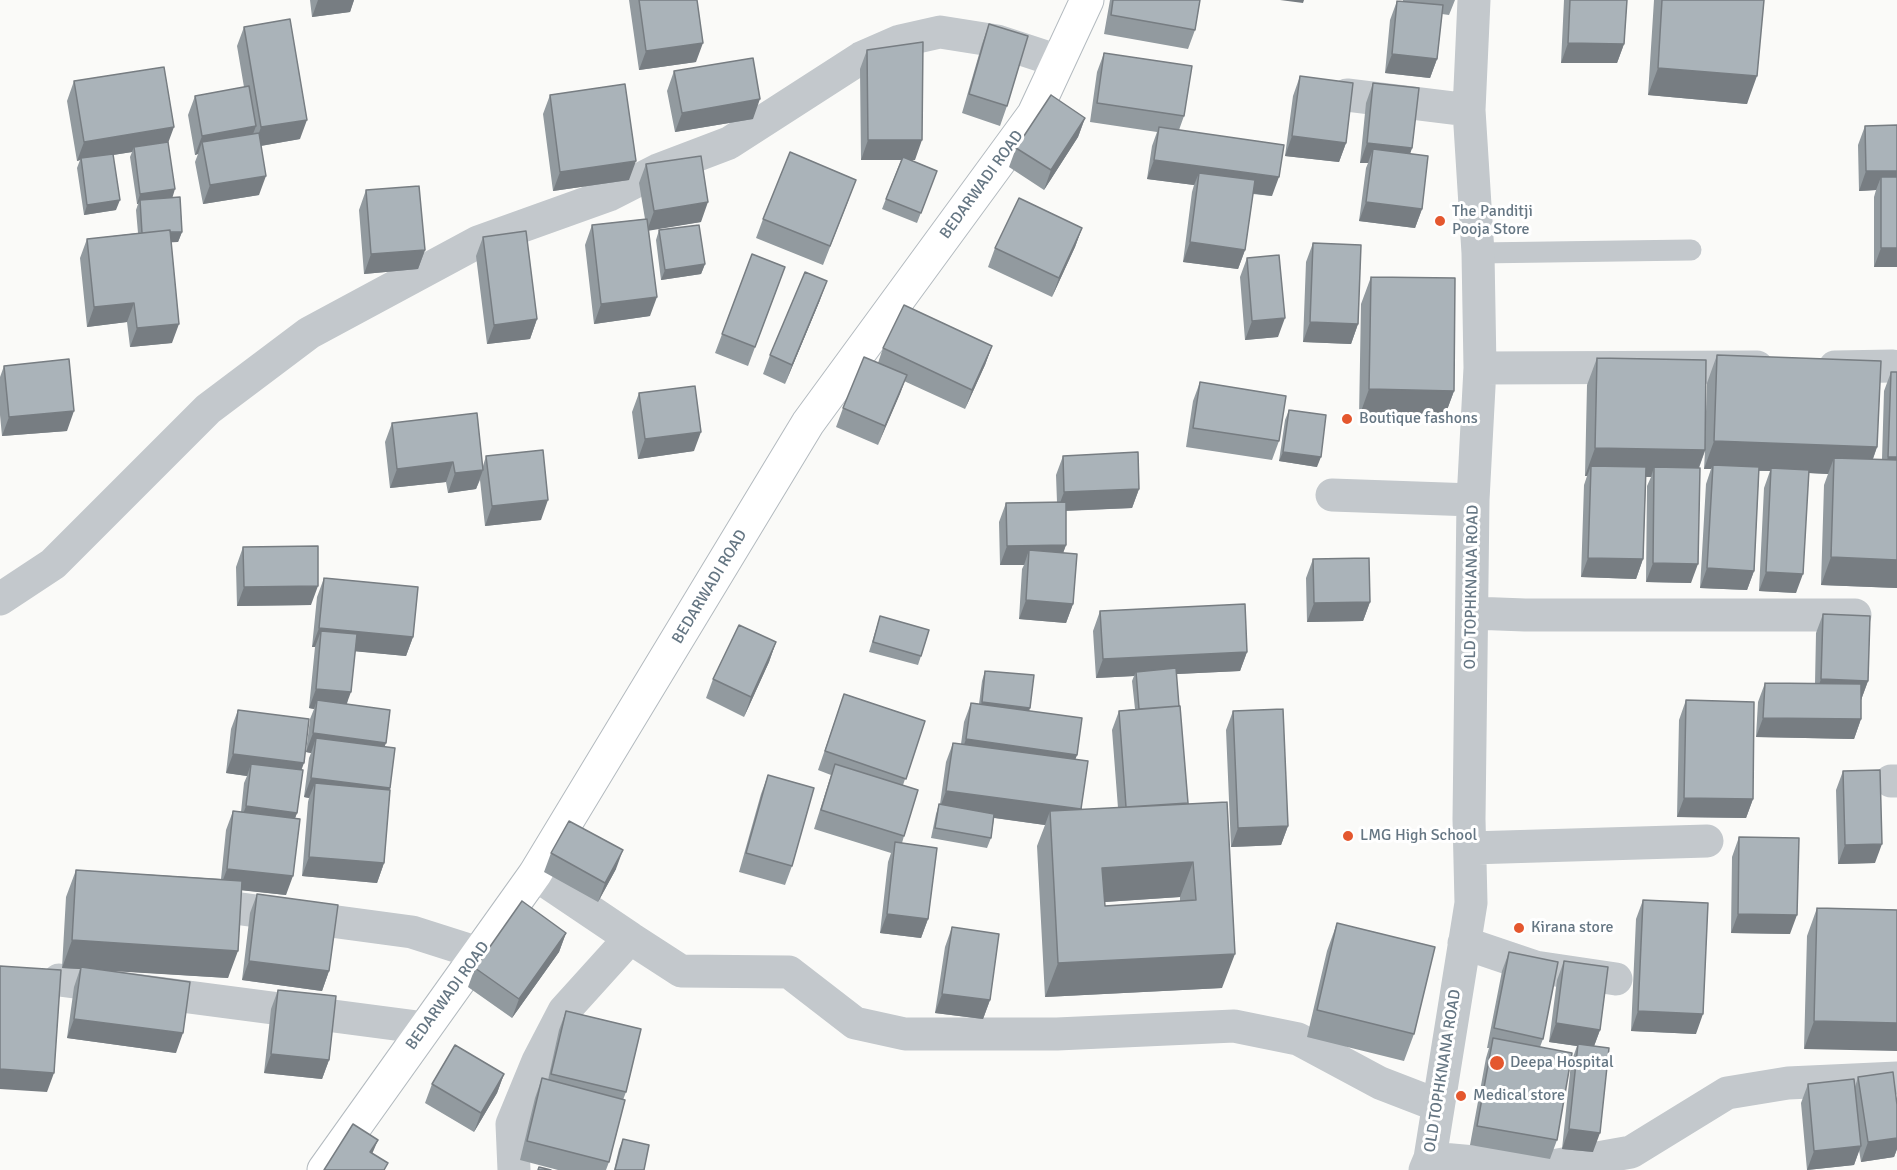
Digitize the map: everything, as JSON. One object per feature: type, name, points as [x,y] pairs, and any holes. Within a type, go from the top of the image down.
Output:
[{"type":"street","name":"BEDARWADI ROAD","points":[[324,1170],[535,874],[808,423],[1034,114],[1088,0]]},
{"type":"street","name":"OLD TOPHKNANA ROAD","points":[[1427,1164],[1471,903],[1473,500],[1480,368],[1478,253],[1469,110],[1474,0]]},
{"type":"street","points":[[0,599],[53,564],[208,409],[309,333],[478,242],[609,195],[658,170],[729,143],[861,58],[900,41],[940,32],[997,41],[1058,61]]},
{"type":"street","points":[[1347,95],[1469,110]]},
{"type":"street","points":[[1480,368],[1893,366]]},
{"type":"street","points":[[1332,495],[1473,500]]},
{"type":"street","points":[[1472,613],[1855,615]]},
{"type":"street","points":[[1470,848],[1707,841]]},
{"type":"street","points":[[535,874],[681,971],[789,972],[855,1023],[905,1034],[1057,1034],[1234,1026],[1298,1039],[1380,1083],[1437,1105]]},
{"type":"street","points":[[167,899],[412,932],[478,953]]},
{"type":"street","points":[[514,1170],[512,1124],[538,1061],[564,1011],[630,938]]},
{"type":"street","points":[[1464,943],[1535,967],[1616,979]]},
{"type":"street","points":[[59,980],[425,1028]]},
{"type":"street","points":[[1427,1164],[1541,1168],[1631,1152],[1727,1093],[1788,1083],[1897,1078]]},
{"type":"lane","points":[[1478,253],[1691,250]]},
{"type":"building","points":[[639,0],[697,0],[703,43],[646,51]]},
{"type":"building","points":[[1113,0],[1200,0],[1195,30],[1111,15]]},
{"type":"building","points":[[1570,0],[1627,0],[1624,44],[1568,43]]},
{"type":"building","points":[[1662,0],[1764,0],[1757,76],[1658,68]]},
{"type":"building","points":[[1397,1],[1443,5],[1437,59],[1392,54]]},
{"type":"building","points":[[290,19],[307,120],[261,127],[244,27]]},
{"type":"building","points":[[989,24],[1028,36],[1007,106],[969,94]]},
{"type":"building","points":[[923,42],[922,140],[868,140],[867,50]]},
{"type":"building","points":[[1104,53],[1192,66],[1184,116],[1097,103]]},
{"type":"building","points":[[753,58],[760,99],[682,113],[674,71]]},
{"type":"building","points":[[164,67],[174,127],[84,142],[74,81]]},
{"type":"building","points":[[1300,76],[1353,83],[1346,143],[1292,136]]},
{"type":"building","points":[[1373,83],[1419,88],[1412,148],[1367,143]]},
{"type":"building","points":[[625,84],[636,161],[560,172],[550,95]]},
{"type":"building","points":[[249,86],[256,126],[202,136],[195,96]]},
{"type":"building","points":[[1051,95],[1085,118],[1051,170],[1016,148]]},
{"type":"building","points":[[1897,125],[1897,171],[1866,171],[1865,126]]},
{"type":"building","points":[[1159,127],[1284,145],[1279,177],[1154,160]]},
{"type":"building","points":[[259,133],[266,176],[210,185],[202,142]]},
{"type":"building","points":[[168,142],[175,189],[140,194],[134,147]]},
{"type":"building","points":[[1373,149],[1428,156],[1422,209],[1366,202]]},
{"type":"building","points":[[790,152],[856,180],[830,246],[763,219]]},
{"type":"building","points":[[113,154],[120,200],[87,205],[81,158]]},
{"type":"building","points":[[701,156],[708,202],[654,211],[646,164]]},
{"type":"building","points":[[903,157],[937,171],[921,213],[886,199]]},
{"type":"building","points":[[1199,173],[1255,180],[1245,250],[1190,242]]},
{"type":"building","points":[[1881,177],[1897,177],[1897,248],[1881,248]]},
{"type":"building","points":[[419,186],[425,250],[371,254],[366,190]]},
{"type":"building","points":[[180,197],[182,232],[170,232],[170,230],[142,233],[140,200]]},
{"type":"building","points":[[1019,198],[1082,228],[1059,278],[995,248]]},
{"type":"building","points":[[647,219],[657,297],[601,304],[592,225]]},
{"type":"building","points":[[699,225],[705,264],[665,270],[659,230]]},
{"type":"building","points":[[170,230],[179,324],[137,328],[134,303],[94,307],[87,239]]},
{"type":"building","points":[[526,231],[537,319],[494,325],[483,237]]},
{"type":"building","points":[[1313,243],[1361,245],[1358,324],[1310,322]]},
{"type":"building","points":[[752,254],[785,267],[755,347],[722,334]]},
{"type":"building","points":[[1279,255],[1285,318],[1252,321],[1247,258]]},
{"type":"building","points":[[805,272],[827,281],[792,365],[770,355]]},
{"type":"building","points":[[1371,277],[1455,278],[1454,391],[1369,389]]},
{"type":"building","points":[[904,305],[992,346],[972,390],[883,348]]},
{"type":"building","points":[[1717,355],[1881,361],[1877,447],[1714,441]]},
{"type":"building","points":[[864,357],[907,375],[885,426],[843,408]]},
{"type":"building","points":[[1597,358],[1706,360],[1705,450],[1595,448]]},
{"type":"building","points":[[69,359],[74,411],[9,417],[4,366]]},
{"type":"building","points":[[1891,372],[1897,372],[1897,457],[1888,457]]},
{"type":"building","points":[[1200,382],[1286,396],[1279,441],[1193,428]]},
{"type":"building","points":[[695,386],[701,432],[645,439],[639,393]]},
{"type":"building","points":[[1289,410],[1326,415],[1321,457],[1283,452]]},
{"type":"building","points":[[477,413],[483,470],[455,473],[453,462],[397,469],[392,423]]},
{"type":"building","points":[[543,450],[548,500],[492,506],[486,456]]},
{"type":"building","points":[[1138,452],[1139,489],[1064,492],[1063,456]]},
{"type":"building","points":[[1834,458],[1897,460],[1897,560],[1831,557]]},
{"type":"building","points":[[1713,465],[1759,467],[1754,571],[1707,568]]},
{"type":"building","points":[[1591,466],[1646,467],[1643,559],[1588,558]]},
{"type":"building","points":[[1654,467],[1700,468],[1698,564],[1653,563]]},
{"type":"building","points":[[1771,468],[1809,470],[1803,574],[1766,572]]},
{"type":"building","points":[[1066,502],[1066,545],[1007,546],[1006,503]]},
{"type":"building","points":[[318,546],[318,586],[244,587],[243,547]]},
{"type":"building","points":[[1029,550],[1077,554],[1073,604],[1026,600]]},
{"type":"building","points":[[1369,558],[1370,602],[1314,603],[1313,559]]},
{"type":"building","points":[[324,578],[418,587],[413,637],[319,628]]},
{"type":"building","points":[[1245,604],[1247,652],[1103,659],[1100,611]]},
{"type":"building","points":[[1823,614],[1870,616],[1868,681],[1821,679]]},
{"type":"building","points":[[880,616],[929,630],[921,656],[873,642]]},
{"type":"building","points":[[739,625],[776,642],[751,697],[713,679]]},
{"type":"building","points":[[321,631],[357,634],[351,692],[316,689]]},
{"type":"building","points":[[1176,668],[1179,706],[1139,709],[1136,672]]},
{"type":"building","points":[[985,671],[1034,675],[1030,708],[982,702]]},
{"type":"building","points":[[1765,683],[1861,684],[1861,719],[1763,718]]},
{"type":"building","points":[[844,694],[925,721],[906,779],[825,751]]},
{"type":"building","points":[[317,700],[390,710],[386,743],[313,733]]},
{"type":"building","points":[[1686,700],[1754,702],[1753,799],[1684,798]]},
{"type":"building","points":[[971,703],[1082,718],[1077,755],[966,739]]},
{"type":"building","points":[[1180,706],[1188,803],[1126,807],[1119,711]]},
{"type":"building","points":[[1283,709],[1288,826],[1238,828],[1233,711]]},
{"type":"building","points":[[238,710],[309,719],[304,763],[233,754]]},
{"type":"building","points":[[316,738],[395,748],[390,788],[311,778]]},
{"type":"building","points":[[953,743],[1088,761],[1081,809],[946,791]]},
{"type":"building","points":[[251,764],[303,770],[297,813],[246,806]]},
{"type":"building","points":[[835,764],[918,790],[904,836],[821,810]]},
{"type":"building","points":[[1880,770],[1882,844],[1845,845],[1843,771]]},
{"type":"building","points":[[768,775],[814,788],[792,866],[746,853]]},
{"type":"building","points":[[315,783],[390,790],[384,863],[309,857]]},
{"type":"building","points":[[1227,802],[1235,954],[1058,963],[1050,811]],"holes":[[[1193,862],[1196,900],[1105,906],[1102,868]]]},
{"type":"building","points":[[939,804],[994,814],[991,838],[935,828]]},
{"type":"building","points":[[233,811],[300,819],[293,876],[227,869]]},
{"type":"building","points":[[569,821],[623,850],[605,883],[551,853]]},
{"type":"building","points":[[1739,837],[1799,838],[1797,915],[1738,914]]},
{"type":"building","points":[[895,842],[937,848],[928,919],[887,914]]},
{"type":"building","points":[[76,870],[242,881],[238,951],[72,940]]},
{"type":"building","points":[[257,894],[338,905],[329,971],[249,961]]},
{"type":"building","points":[[1643,900],[1708,903],[1703,1014],[1638,1011]]},
{"type":"building","points":[[522,901],[566,933],[519,999],[475,968]]},
{"type":"building","points":[[1817,908],[1897,910],[1897,1023],[1814,1021]]},
{"type":"building","points":[[1337,923],[1435,947],[1414,1034],[1317,1010]]},
{"type":"building","points":[[952,927],[999,934],[990,1000],[942,994]]},
{"type":"building","points":[[1509,952],[1558,962],[1543,1039],[1494,1028]]},
{"type":"building","points":[[1564,961],[1608,967],[1600,1030],[1556,1023]]},
{"type":"building","points":[[0,966],[61,970],[54,1073],[0,1069]]},
{"type":"building","points":[[81,967],[190,982],[183,1033],[74,1019]]},
{"type":"building","points":[[278,990],[336,996],[329,1060],[271,1054]]},
{"type":"building","points":[[566,1011],[641,1029],[626,1092],[551,1074]]},
{"type":"building","points":[[1493,1038],[1572,1053],[1557,1140],[1477,1126]]},
{"type":"building","points":[[1578,1044],[1609,1048],[1600,1133],[1569,1129]]},
{"type":"building","points":[[455,1045],[504,1074],[481,1113],[432,1084]]},
{"type":"building","points":[[1893,1072],[1897,1105],[1897,1138],[1868,1142],[1858,1077]]},
{"type":"building","points":[[542,1078],[625,1100],[609,1162],[527,1141]]},
{"type":"building","points":[[1854,1079],[1861,1146],[1814,1151],[1808,1084]]},
{"type":"building","points":[[353,1124],[378,1140],[370,1152],[388,1163],[384,1170],[324,1170]]},
{"type":"building","points":[[623,1139],[649,1145],[644,1170],[615,1170]]},
{"type":"place","name":"The Panditji Pooja Store","points":[[1440,221]]},
{"type":"place","name":"Boutique fashons","points":[[1347,419]]},
{"type":"place","name":"LMG High School","points":[[1348,836]]},
{"type":"place","name":"Kirana store","points":[[1519,928]]},
{"type":"place","name":"Deepa Hospital","points":[[1497,1063]]},
{"type":"place","name":"Medical store","points":[[1461,1096]]}]
